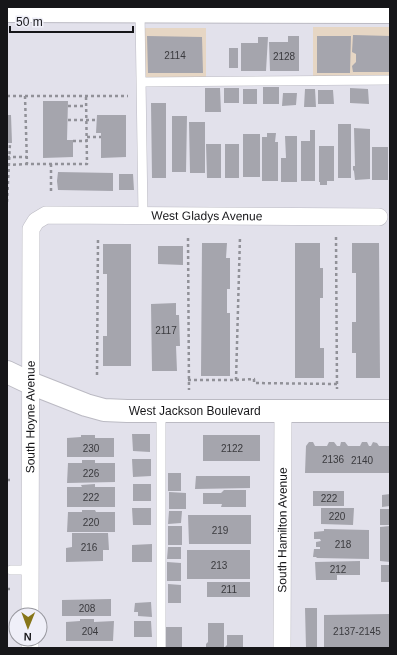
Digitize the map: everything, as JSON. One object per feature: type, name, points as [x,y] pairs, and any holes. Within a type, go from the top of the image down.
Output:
[{"type":"street","points":[[7,12],[390,12]]},
{"type":"street","name":"West Gladys Avenue","points":[[36,221],[46,215],[379,217]]},
{"type":"street","name":"South Hoyne Avenue","points":[[30,607],[31,229],[36,221]]},
{"type":"street","name":"West Jackson Boulevard","points":[[7,372],[30,383],[86,405],[104,410],[390,411]]},
{"type":"street","name":"South Hamilton Avenue","points":[[282,648],[283,411]]},
{"type":"lane","points":[[140,12],[143,215]]},
{"type":"lane","points":[[141,82],[390,80]]},
{"type":"lane","points":[[161,411],[161,648]]},
{"type":"lane","points":[[12,570],[30,570]]},
{"type":"path","points":[[7,96],[128,96]]},
{"type":"path","points":[[26,96],[27,164]]},
{"type":"path","points":[[8,164],[87,164],[86,96]]},
{"type":"path","points":[[68,106],[86,106]]},
{"type":"path","points":[[68,120],[96,120]]},
{"type":"path","points":[[87,137],[101,137]]},
{"type":"path","points":[[73,141],[87,141]]},
{"type":"path","points":[[7,202],[8,157],[10,143]]},
{"type":"path","points":[[8,157],[27,157]]},
{"type":"path","points":[[51,164],[51,194]]},
{"type":"path","points":[[236,380],[240,237]]},
{"type":"path","points":[[336,237],[337,389]]},
{"type":"path","points":[[97,375],[98,238]]},
{"type":"path","points":[[188,238],[189,390]]},
{"type":"path","points":[[188,380],[254,380],[254,383],[337,384]]},
{"type":"path","points":[[7,480],[13,480]]},
{"type":"shaded area","points":[[313,27],[390,27],[390,80],[313,80]]},
{"type":"shaded area","points":[[137,28],[206,28],[206,81],[137,81]]},
{"type":"building","points":[[353,35],[390,36],[390,72],[353,72],[352,66],[356,62],[356,54],[352,52]]},
{"type":"building","points":[[147,36],[202,37],[203,73],[148,73]]},
{"type":"building","points":[[288,36],[299,36],[299,71],[270,71],[269,42],[288,42]]},
{"type":"building","points":[[317,36],[351,36],[350,73],[317,73]]},
{"type":"building","points":[[258,37],[268,37],[266,71],[241,71],[241,43],[258,43]]},
{"type":"building","points":[[229,48],[238,48],[238,68],[229,68]]},
{"type":"building","points":[[263,87],[279,87],[279,104],[263,104]]},
{"type":"building","points":[[205,88],[220,88],[221,112],[205,112]]},
{"type":"building","points":[[224,88],[239,88],[239,103],[224,103]]},
{"type":"building","points":[[350,88],[368,89],[369,104],[350,103]]},
{"type":"building","points":[[243,89],[257,89],[257,104],[243,104]]},
{"type":"building","points":[[305,89],[315,89],[316,107],[304,107]]},
{"type":"building","points":[[318,90],[333,90],[334,104],[318,104]]},
{"type":"building","points":[[283,93],[297,93],[296,105],[282,106]]},
{"type":"building","points":[[43,101],[68,101],[67,140],[73,140],[73,157],[43,158]]},
{"type":"building","points":[[151,103],[166,103],[166,178],[152,178]]},
{"type":"building","points":[[7,115],[11,115],[12,143],[7,143]]},
{"type":"building","points":[[97,115],[126,115],[126,157],[101,158],[101,133],[96,133]]},
{"type":"building","points":[[172,116],[187,116],[186,172],[172,172]]},
{"type":"building","points":[[189,122],[205,122],[205,173],[190,173]]},
{"type":"building","points":[[338,124],[351,124],[351,178],[338,178]]},
{"type":"building","points":[[354,128],[370,129],[370,179],[355,180],[353,170],[353,166],[355,166]]},
{"type":"building","points":[[310,130],[315,130],[315,181],[301,181],[301,141],[310,141]]},
{"type":"building","points":[[267,133],[276,133],[275,142],[278,142],[278,181],[262,181],[262,137],[267,137]]},
{"type":"building","points":[[243,134],[260,134],[260,177],[243,177]]},
{"type":"building","points":[[285,136],[297,136],[297,182],[281,182],[281,158],[286,158]]},
{"type":"building","points":[[206,144],[221,144],[221,178],[207,178]]},
{"type":"building","points":[[225,144],[239,144],[239,178],[225,178]]},
{"type":"building","points":[[319,146],[334,146],[334,181],[327,181],[327,185],[320,185],[319,182]]},
{"type":"building","points":[[372,147],[388,147],[388,180],[372,180]]},
{"type":"building","points":[[58,172],[113,173],[113,191],[58,190]]},
{"type":"building","points":[[119,174],[133,174],[134,190],[119,190]]},
{"type":"building","points":[[202,243],[227,243],[226,258],[230,258],[230,289],[227,289],[227,313],[230,313],[230,376],[201,376]]},
{"type":"building","points":[[295,243],[320,243],[320,268],[323,268],[323,298],[320,298],[320,348],[324,348],[324,378],[295,378]]},
{"type":"building","points":[[352,243],[379,243],[380,378],[356,378],[356,353],[352,353],[352,322],[356,322],[356,273],[352,273]]},
{"type":"building","points":[[103,244],[131,244],[131,366],[103,366],[103,336],[107,336],[107,274],[103,274]]},
{"type":"building","points":[[158,246],[183,246],[183,265],[158,264]]},
{"type":"building","points":[[176,303],[176,315],[179,315],[180,346],[176,346],[177,371],[152,371],[151,304]]},
{"type":"building","points":[[132,434],[150,434],[150,452],[133,451]]},
{"type":"building","points":[[81,435],[95,435],[95,438],[114,438],[114,457],[67,457],[67,438],[81,437]]},
{"type":"building","points":[[203,435],[260,435],[260,461],[203,461]]},
{"type":"building","points":[[309,442],[313,442],[315,446],[327,446],[329,442],[334,442],[337,446],[340,446],[341,442],[345,442],[348,446],[360,446],[362,442],[367,442],[369,446],[371,446],[373,442],[377,443],[379,446],[390,446],[390,473],[305,473],[306,446]]},
{"type":"building","points":[[132,459],[151,459],[151,476],[133,477]]},
{"type":"building","points":[[82,460],[95,460],[95,463],[115,463],[115,482],[67,483],[68,463],[82,463]]},
{"type":"building","points":[[168,473],[181,473],[181,491],[168,491]]},
{"type":"building","points":[[196,476],[250,476],[250,488],[195,489]]},
{"type":"building","points":[[95,484],[95,487],[115,487],[115,507],[67,507],[67,487],[82,487],[81,485]]},
{"type":"building","points":[[133,484],[151,484],[151,501],[133,501]]},
{"type":"building","points":[[224,490],[246,490],[246,507],[221,507],[222,504],[203,504],[203,493],[221,493]]},
{"type":"building","points":[[313,491],[344,491],[344,506],[313,506]]},
{"type":"building","points":[[169,492],[186,493],[186,509],[169,509]]},
{"type":"building","points":[[390,494],[390,506],[382,507],[382,495]]},
{"type":"building","points":[[132,508],[151,508],[151,525],[133,525]]},
{"type":"building","points":[[321,508],[354,508],[353,525],[321,524]]},
{"type":"building","points":[[380,509],[390,509],[390,525],[380,525]]},
{"type":"building","points":[[82,510],[115,512],[115,532],[67,532],[68,512],[82,512]]},
{"type":"building","points":[[169,511],[182,511],[181,523],[168,524]]},
{"type":"building","points":[[188,515],[251,515],[251,544],[189,544]]},
{"type":"building","points":[[168,526],[182,526],[182,545],[168,545]]},
{"type":"building","points":[[390,526],[390,562],[380,561],[380,527]]},
{"type":"building","points":[[324,529],[369,530],[369,559],[313,557],[314,549],[320,549],[320,547],[316,547],[316,542],[321,541],[320,539],[314,539],[314,532],[324,531]]},
{"type":"building","points":[[72,533],[108,533],[109,550],[103,550],[103,561],[66,562],[66,548],[72,547]]},
{"type":"building","points":[[152,544],[152,562],[132,562],[132,545]]},
{"type":"building","points":[[168,547],[181,547],[181,559],[167,559]]},
{"type":"building","points":[[187,550],[250,550],[250,579],[187,579]]},
{"type":"building","points":[[360,561],[360,575],[337,575],[337,580],[316,580],[315,562]]},
{"type":"building","points":[[167,562],[181,563],[181,581],[167,581]]},
{"type":"building","points":[[381,565],[390,565],[390,582],[381,582]]},
{"type":"building","points":[[207,582],[250,582],[250,597],[207,597]]},
{"type":"building","points":[[168,584],[181,585],[181,603],[168,603]]},
{"type":"building","points":[[111,599],[111,616],[62,616],[62,600]]},
{"type":"building","points":[[151,602],[152,617],[138,616],[138,612],[134,612],[135,603]]},
{"type":"building","points":[[305,608],[317,608],[317,648],[306,648]]},
{"type":"building","points":[[390,614],[390,648],[324,648],[324,615]]},
{"type":"building","points":[[80,619],[94,619],[94,622],[114,621],[113,641],[66,641],[66,622],[80,621]]},
{"type":"building","points":[[134,621],[151,621],[152,637],[134,637]]},
{"type":"building","points":[[208,623],[224,623],[224,648],[206,648],[206,644],[208,642]]},
{"type":"building","points":[[166,627],[182,627],[182,648],[166,648]]},
{"type":"building","points":[[227,635],[243,635],[243,648],[224,648],[227,645]]}]
